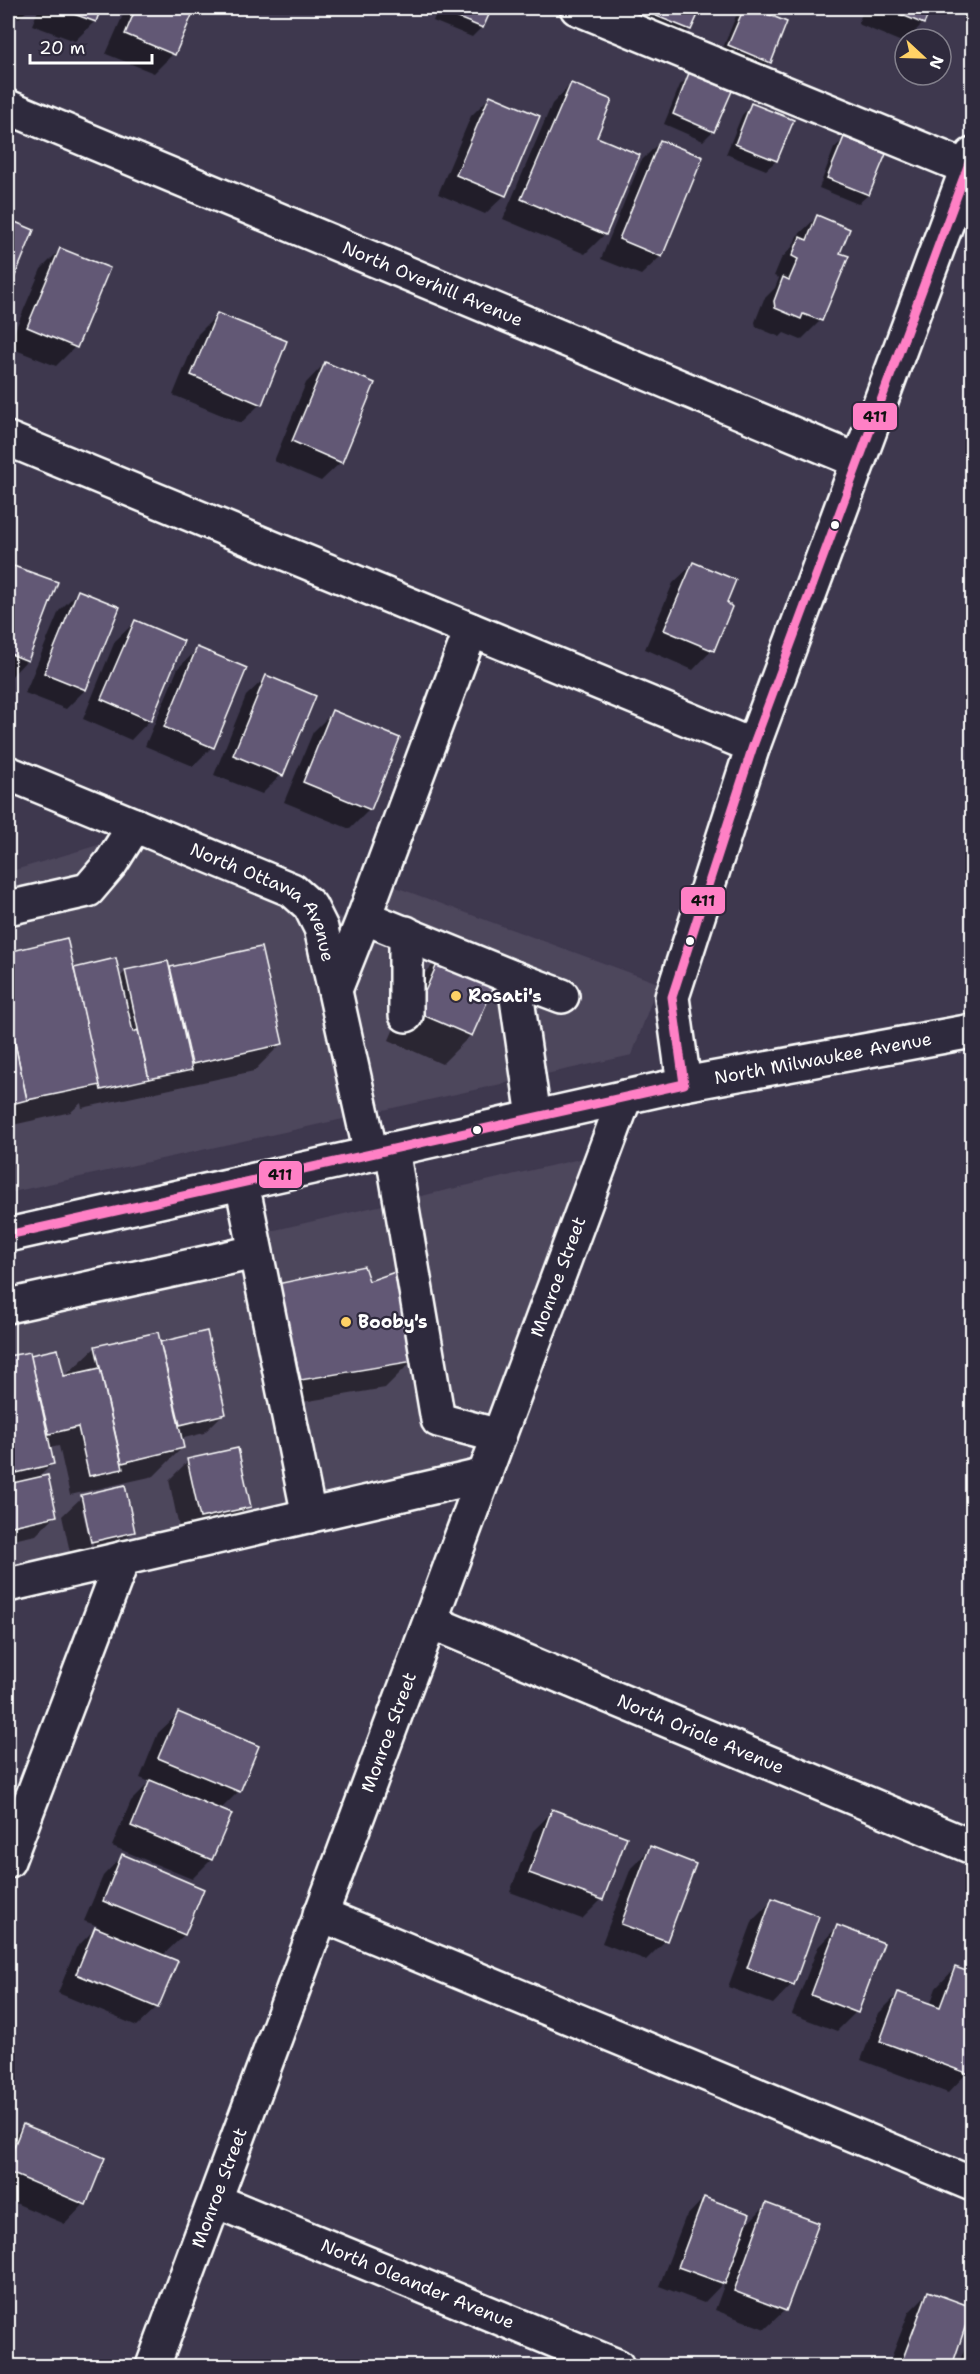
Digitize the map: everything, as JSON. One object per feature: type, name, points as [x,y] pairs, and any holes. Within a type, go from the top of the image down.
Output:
[{"type":"street","points":[[577,8],[970,161],[753,746],[672,997],[684,1084]]},
{"type":"street","name":"North Overhill Avenue","points":[[8,107],[858,461]]},
{"type":"street","points":[[8,439],[753,746]]},
{"type":"street","points":[[335,990],[471,630]]},
{"type":"street","name":"North Ottawa Avenue","points":[[8,773],[292,890],[310,906],[321,928],[335,990],[381,1152],[438,1420],[499,1436]]},
{"type":"street","points":[[8,908],[88,890],[111,863],[135,825]]},
{"type":"street","points":[[364,917],[562,996]]},
{"type":"street","points":[[406,933],[406,1015]]},
{"type":"street","points":[[514,978],[534,1117]]},
{"type":"street","name":"North Milwaukee Avenue","points":[[8,1235],[684,1084],[972,1031]]},
{"type":"street","name":"Monroe Street","points":[[153,2367],[625,1097]]},
{"type":"street","points":[[242,1183],[309,1515]]},
{"type":"street","points":[[8,1306],[255,1252]]},
{"type":"street","points":[[8,1585],[485,1475]]},
{"type":"street","points":[[8,1861],[123,1558]]},
{"type":"street","name":"North Oriole Avenue","points":[[431,1622],[972,1847]]},
{"type":"street","points":[[320,1914],[972,2184]]},
{"type":"street","name":"North Oleander Avenue","points":[[216,2201],[617,2367]]},
{"type":"shaded area","points":[[135,834],[352,922],[371,878],[658,983],[632,1055],[8,1193],[8,872]]},
{"type":"shaded area","points":[[610,1152],[489,1486],[8,1594],[8,1292]]},
{"type":"building","points":[[57,8],[101,8],[96,22]]},
{"type":"building","points":[[136,8],[195,8],[175,55],[125,34]]},
{"type":"building","points":[[443,8],[492,8],[483,28],[441,11]]},
{"type":"building","points":[[651,8],[701,8],[691,30],[649,13]]},
{"type":"building","points":[[744,8],[753,8],[787,22],[771,63],[728,45]]},
{"type":"building","points":[[885,8],[931,8],[924,24]]},
{"type":"building","points":[[689,73],[732,91],[714,132],[673,114]]},
{"type":"building","points":[[571,83],[612,100],[597,137],[640,155],[606,235],[521,199]]},
{"type":"building","points":[[490,95],[540,116],[506,196],[456,175]]},
{"type":"building","points":[[751,103],[794,120],[777,161],[735,144]]},
{"type":"building","points":[[844,137],[886,154],[869,195],[827,178]]},
{"type":"building","points":[[660,140],[703,157],[662,257],[619,239]]},
{"type":"building","points":[[817,215],[850,229],[840,253],[849,256],[822,321],[803,314],[801,319],[775,308],[774,301],[783,277],[789,280],[798,259],[792,256],[800,237],[807,240]]},
{"type":"building","points":[[8,219],[34,230],[8,293]]},
{"type":"building","points":[[60,248],[110,268],[77,348],[27,327]]},
{"type":"building","points":[[217,313],[287,341],[262,405],[191,375]]},
{"type":"building","points":[[325,362],[375,383],[342,463],[292,441]]},
{"type":"building","points":[[693,562],[736,580],[727,602],[732,607],[714,651],[664,630]]},
{"type":"building","points":[[8,564],[58,582],[28,661],[8,653]]},
{"type":"building","points":[[78,590],[120,607],[86,690],[44,673]]},
{"type":"building","points":[[135,620],[184,641],[151,721],[101,699]]},
{"type":"building","points":[[197,647],[247,668],[214,748],[164,727]]},
{"type":"building","points":[[266,675],[316,696],[283,776],[233,755]]},
{"type":"building","points":[[332,710],[400,738],[371,810],[303,782]]},
{"type":"building","points":[[67,938],[101,1085],[27,1100],[8,1010],[8,952]]},
{"type":"building","points":[[261,947],[283,1044],[192,1064],[170,967]]},
{"type":"building","name":"Rosati's","points":[[441,955],[497,980],[472,1036],[416,1012]]},
{"type":"building","points":[[116,958],[133,1032],[138,1030],[149,1079],[101,1090],[74,968]]},
{"type":"building","points":[[168,961],[192,1070],[149,1079],[125,970]]},
{"type":"building","points":[[8,1010],[27,1100],[8,1105]]},
{"type":"building","name":"Booby's","points":[[364,1266],[369,1281],[395,1272],[414,1361],[301,1380],[277,1284]]},
{"type":"building","points":[[207,1331],[226,1414],[180,1425],[160,1342]]},
{"type":"building","points":[[158,1332],[184,1448],[122,1463],[95,1346]]},
{"type":"building","points":[[58,1349],[64,1376],[100,1368],[123,1469],[89,1476],[78,1427],[49,1434],[30,1355]]},
{"type":"building","points":[[30,1352],[54,1464],[8,1475],[8,1356]]},
{"type":"building","points":[[238,1448],[251,1507],[200,1518],[187,1459]]},
{"type":"building","points":[[48,1475],[57,1516],[8,1527],[8,1484]]},
{"type":"building","points":[[125,1485],[135,1532],[91,1542],[81,1495]]},
{"type":"building","points":[[178,1712],[259,1746],[240,1792],[158,1758]]},
{"type":"building","points":[[150,1780],[232,1814],[212,1860],[131,1826]]},
{"type":"building","points":[[552,1809],[627,1837],[603,1900],[529,1873]]},
{"type":"building","points":[[650,1846],[696,1864],[667,1941],[621,1924]]},
{"type":"building","points":[[122,1854],[204,1889],[185,1935],[103,1901]]},
{"type":"building","points":[[772,1898],[819,1916],[794,1985],[747,1968]]},
{"type":"building","points":[[837,1925],[884,1943],[858,2013],[811,1995]]},
{"type":"building","points":[[95,1927],[178,1961],[158,2008],[76,1974]]},
{"type":"building","points":[[955,1967],[972,1973],[972,2064],[969,2074],[880,2041],[898,1992],[940,2007]]},
{"type":"building","points":[[23,2124],[105,2158],[86,2205],[8,2172],[8,2162]]},
{"type":"building","points":[[704,2197],[750,2214],[725,2284],[678,2267]]},
{"type":"building","points":[[766,2203],[819,2223],[786,2311],[734,2291]]},
{"type":"building","points":[[928,2291],[972,2307],[952,2366],[917,2366],[902,2361]]},
{"type":"transit line","name":"411","points":[[8,1235],[684,1084],[672,997],[753,746],[972,155]]},
{"type":"place","name":"Rosati's","points":[[456,996]]},
{"type":"place","name":"Booby's","points":[[346,1322]]}]
